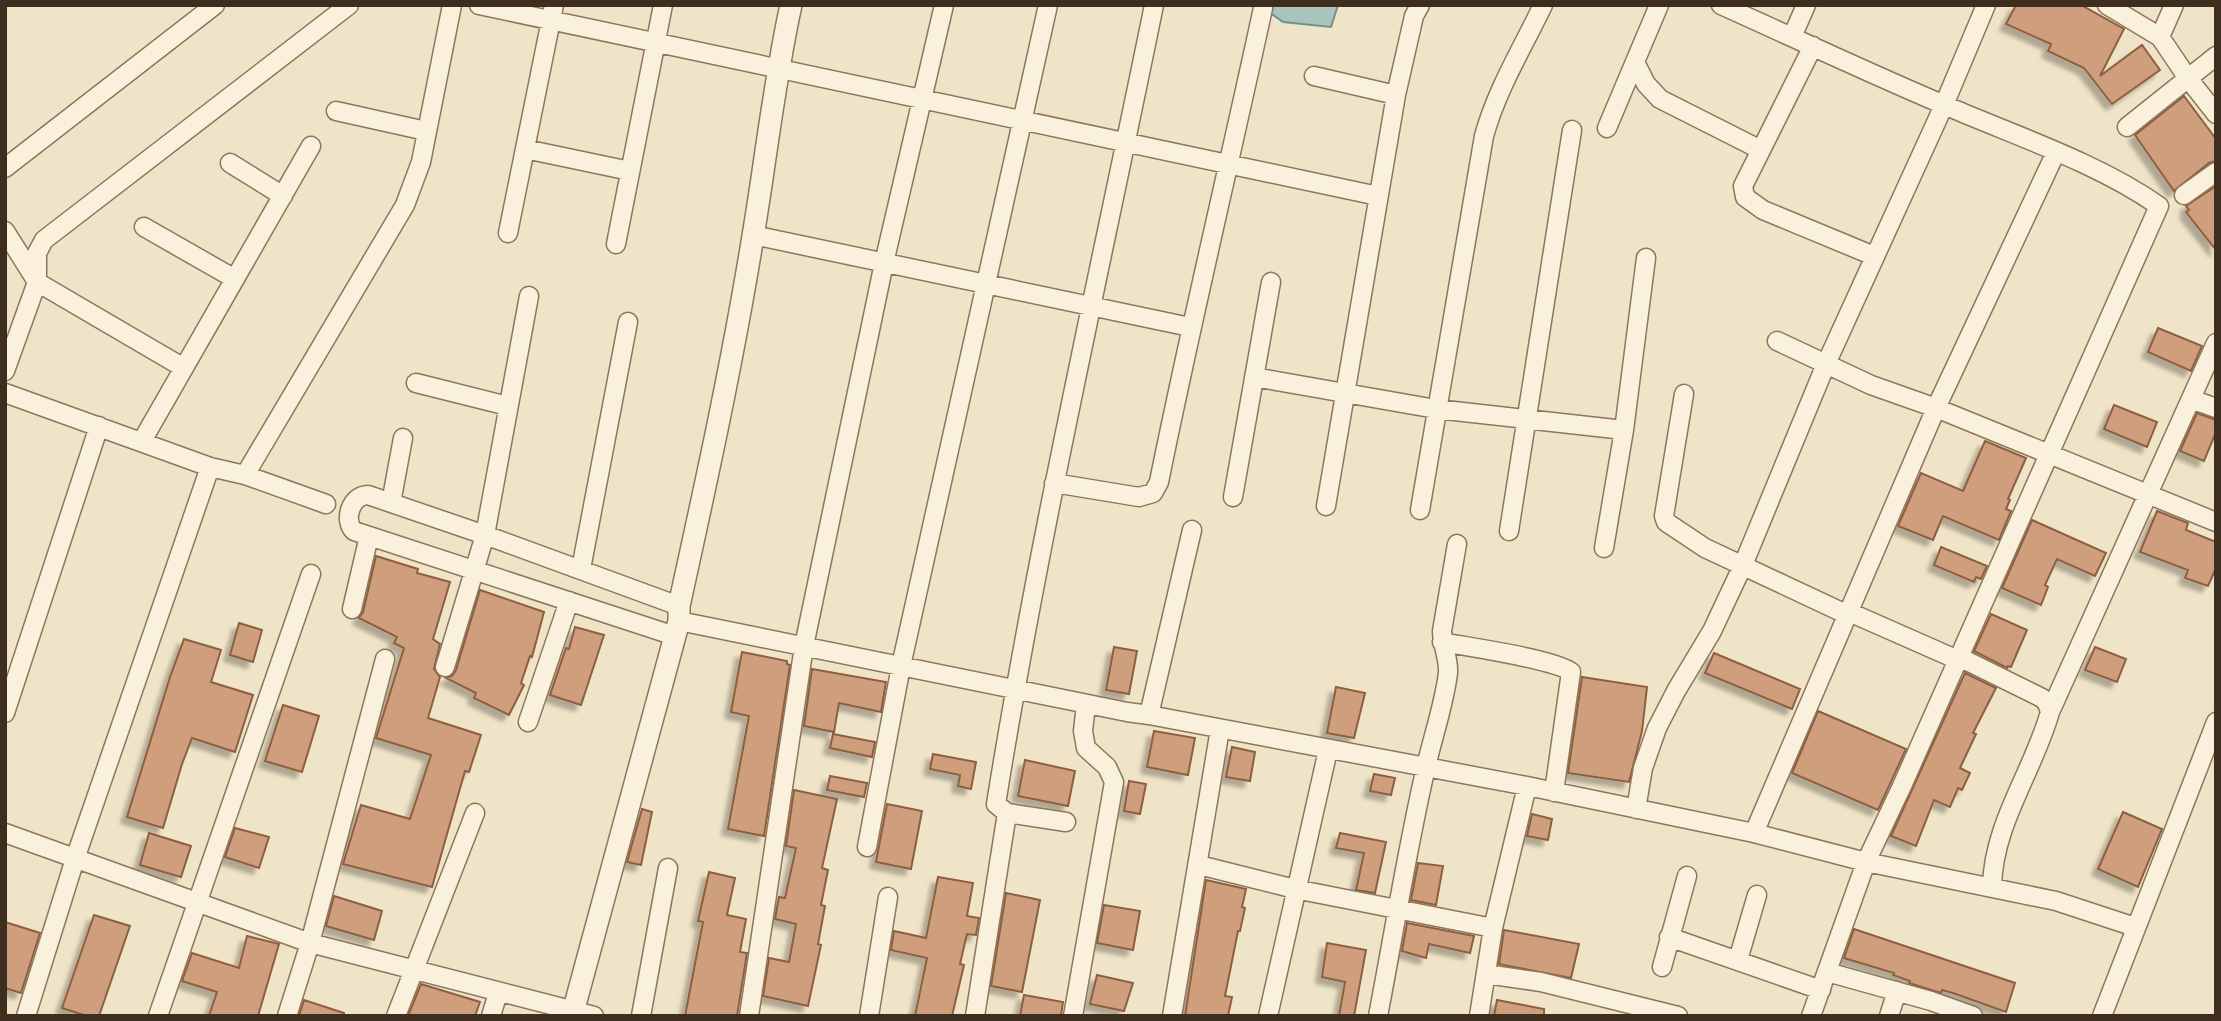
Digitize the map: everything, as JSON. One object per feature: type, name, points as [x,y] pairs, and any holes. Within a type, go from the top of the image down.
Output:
[{"type":"street","points":[[5,168],[215,5]]},
{"type":"street","points":[[5,372],[37,282],[37,253],[44,240],[349,5]]},
{"type":"street","points":[[245,475],[405,205],[421,162],[452,5]]},
{"type":"street","points":[[479,5],[552,13],[654,43],[1378,196]]},
{"type":"street","points":[[616,244],[663,5]]},
{"type":"street","points":[[5,833],[310,943],[579,1014],[678,621],[720,421],[753,235],[777,69],[791,5]]},
{"type":"street","points":[[749,1016],[804,646],[884,263],[944,5]]},
{"type":"street","points":[[867,847],[901,666],[1048,5]]},
{"type":"street","points":[[1066,822],[1007,813],[996,804],[1014,689],[1054,483],[1153,5]]},
{"type":"street","points":[[1326,506],[1396,95],[1414,16],[1420,5]]},
{"type":"street","points":[[1420,510],[1484,136],[1502,83],[1543,5]]},
{"type":"street","points":[[1607,128],[1659,5]]},
{"type":"street","points":[[1721,5],[1944,106],[2056,152],[2135,189],[2159,206],[1866,862],[1811,1016]]},
{"type":"street","points":[[1792,37],[1806,5]]},
{"type":"street","points":[[1636,809],[1643,768],[1657,728],[1712,631],[1743,565],[1826,364],[1944,106],[1986,5]]},
{"type":"street","points":[[2107,5],[2160,37],[2216,114]]},
{"type":"street","points":[[2160,37],[2174,5]]},
{"type":"street","points":[[1054,483],[1139,497],[1153,493],[1159,482],[1190,327],[1263,8]]},
{"type":"street","points":[[508,233],[552,13]]},
{"type":"street","points":[[1813,46],[1743,186],[1745,197],[1763,210],[1874,256]]},
{"type":"street","points":[[2127,127],[2216,56]]},
{"type":"street","points":[[1634,62],[1646,84],[1660,99],[1761,150]]},
{"type":"street","points":[[1314,76],[1396,95]]},
{"type":"street","points":[[337,111],[426,131]]},
{"type":"street","points":[[1509,531],[1572,130]]},
{"type":"street","points":[[142,441],[311,146]]},
{"type":"street","points":[[525,149],[630,171]]},
{"type":"street","points":[[1754,833],[1936,408],[2056,152]]},
{"type":"street","points":[[230,163],[283,196]]},
{"type":"street","points":[[2184,195],[2216,172]]},
{"type":"street","points":[[144,228],[235,279]]},
{"type":"street","points":[[5,231],[37,282],[184,368]]},
{"type":"street","points":[[753,235],[1190,327]]},
{"type":"street","points":[[1604,548],[1624,430],[1646,258]]},
{"type":"street","points":[[1233,497],[1271,282]]},
{"type":"street","points":[[445,667],[485,535],[529,296]]},
{"type":"street","points":[[580,569],[628,322]]},
{"type":"street","points":[[1777,341],[1871,385],[1936,408],[2216,522]]},
{"type":"street","points":[[1992,887],[1993,863],[2002,830],[2050,712],[2216,343]]},
{"type":"street","points":[[1254,377],[1436,408],[1624,430]]},
{"type":"street","points":[[416,383],[508,406]]},
{"type":"street","points":[[5,393],[210,467],[245,475],[326,504]]},
{"type":"street","points":[[1684,394],[1664,516],[1666,522],[1690,540],[1743,565],[2042,698],[2050,712]]},
{"type":"street","points":[[2191,399],[2216,408]]},
{"type":"street","points":[[5,713],[99,426]]},
{"type":"street","points":[[391,503],[403,438]]},
{"type":"street","points":[[26,1016],[75,859],[210,467]]},
{"type":"street","points":[[678,621],[646,593],[368,495],[360,495],[354,500],[348,520],[349,527],[354,531],[638,624],[678,621],[1086,704],[1527,786],[1754,833],[1866,862],[2056,901],[2134,927]]},
{"type":"street","points":[[1149,715],[1192,530]]},
{"type":"street","points":[[352,609],[369,536]]},
{"type":"street","points":[[1378,1016],[1426,767],[1442,707],[1448,671],[1442,642],[1457,544]]},
{"type":"street","points":[[158,1016],[311,574]]},
{"type":"street","points":[[638,624],[646,593]]},
{"type":"street","points":[[528,722],[569,601]]},
{"type":"street","points":[[1442,642],[1555,665],[1571,671],[1554,792]]},
{"type":"street","points":[[287,1016],[310,943],[385,659]]},
{"type":"street","points":[[1073,1016],[1114,782],[1107,767],[1086,748],[1083,730],[1086,704]]},
{"type":"street","points":[[2102,1016],[2134,927],[2216,722]]},
{"type":"street","points":[[1172,1016],[1220,729]]},
{"type":"street","points":[[1268,1016],[1328,750]]},
{"type":"street","points":[[1479,1016],[1493,928],[1527,786]]},
{"type":"street","points":[[396,1016],[411,971],[475,813]]},
{"type":"street","points":[[975,1016],[1007,813]]},
{"type":"street","points":[[1199,865],[1295,889],[1493,928]]},
{"type":"street","points":[[641,1016],[668,868]]},
{"type":"street","points":[[1662,967],[1687,876]]},
{"type":"street","points":[[1738,960],[1757,895]]},
{"type":"street","points":[[869,1016],[888,897]]},
{"type":"street","points":[[1670,937],[1821,990]]},
{"type":"street","points":[[1827,972],[1973,1016]]},
{"type":"street","points":[[1486,974],[1541,982],[1678,1016]]},
{"type":"street","points":[[1889,1016],[1897,991]]},
{"type":"street","points":[[491,1016],[498,993]]},
{"type":"water","points":[[1259,5],[1338,5],[1331,27],[1283,22]]},
{"type":"building","points":[[2016,5],[2081,5],[2124,29],[2100,76],[2142,45],[2160,70],[2112,104],[2084,68],[2048,51],[2051,44],[2006,24]]},
{"type":"building","points":[[2184,96],[2216,139],[2216,161],[2209,163],[2174,191],[2135,135]]},
{"type":"building","points":[[2216,186],[2216,250],[2186,212],[2189,210],[2186,206]]},
{"type":"building","points":[[2158,328],[2202,346],[2191,371],[2148,352]]},
{"type":"building","points":[[2114,405],[2157,422],[2147,447],[2104,429]]},
{"type":"building","points":[[2197,413],[2216,420],[2216,432],[2204,461],[2180,451]]},
{"type":"building","points":[[1985,441],[2026,458],[2008,499],[2010,500],[2006,509],[2011,511],[1999,540],[1943,516],[1933,540],[1898,526],[1921,473],[1963,491]]},
{"type":"building","points":[[2157,511],[2188,523],[2186,530],[2216,542],[2216,568],[2208,586],[2185,578],[2188,570],[2140,552]]},
{"type":"building","points":[[2032,520],[2106,553],[2095,576],[2057,559],[2045,585],[2048,587],[2041,605],[2002,588]]},
{"type":"building","points":[[1941,547],[1987,566],[1981,579],[1976,577],[1974,582],[1934,565]]},
{"type":"building","points":[[376,556],[418,569],[417,573],[450,582],[433,639],[440,644],[434,669],[440,677],[428,718],[481,735],[469,772],[465,771],[432,887],[343,864],[361,805],[410,819],[431,755],[376,738],[404,648],[394,643],[397,637],[359,618],[363,612]]},
{"type":"building","points":[[480,590],[544,612],[532,657],[530,656],[521,683],[524,685],[509,715],[474,698],[476,693],[446,678],[452,676],[456,670]]},
{"type":"building","points":[[1991,614],[2027,630],[2011,667],[2007,668],[1974,651]]},
{"type":"building","points":[[239,623],[262,630],[253,662],[230,655]]},
{"type":"building","points":[[575,627],[604,635],[581,705],[550,695]]},
{"type":"building","points":[[184,639],[221,650],[211,682],[253,695],[235,752],[192,738],[163,828],[127,817]]},
{"type":"building","points":[[1114,647],[1137,651],[1129,694],[1106,690]]},
{"type":"building","points":[[2095,647],[2126,659],[2117,682],[2085,670]]},
{"type":"building","points":[[742,652],[787,661],[790,665],[764,836],[728,829],[749,716],[731,712]]},
{"type":"building","points":[[1714,653],[1800,689],[1792,709],[1705,673]]},
{"type":"building","points":[[812,669],[886,682],[881,712],[839,703],[834,732],[804,726]]},
{"type":"building","points":[[1965,673],[1996,688],[1973,733],[1976,734],[1960,768],[1970,773],[1962,790],[1958,788],[1950,807],[1934,800],[1916,846],[1891,836]]},
{"type":"building","points":[[1582,677],[1647,687],[1642,731],[1629,782],[1568,773]]},
{"type":"building","points":[[1336,687],[1365,693],[1354,738],[1327,733]]},
{"type":"building","points":[[283,705],[319,716],[302,772],[265,761]]},
{"type":"building","points":[[1818,711],[1906,749],[1878,810],[1792,773]]},
{"type":"building","points":[[1154,731],[1195,738],[1188,775],[1147,767]]},
{"type":"building","points":[[833,734],[875,742],[872,757],[830,748]]},
{"type":"building","points":[[1232,747],[1255,752],[1250,781],[1226,777]]},
{"type":"building","points":[[933,754],[976,762],[971,789],[958,786],[960,775],[930,769]]},
{"type":"building","points":[[1025,760],[1075,771],[1068,806],[1018,796]]},
{"type":"building","points":[[1374,774],[1395,778],[1391,795],[1370,791]]},
{"type":"building","points":[[830,776],[867,783],[864,797],[827,790]]},
{"type":"building","points":[[1129,781],[1146,784],[1140,814],[1124,811]]},
{"type":"building","points":[[794,790],[837,799],[822,868],[828,870],[821,905],[825,906],[818,944],[821,945],[808,1006],[763,996],[769,958],[789,962],[796,924],[775,919],[779,897],[785,898],[796,848],[786,846]]},
{"type":"building","points":[[887,804],[922,811],[911,869],[876,862]]},
{"type":"building","points":[[642,809],[652,812],[641,865],[627,862]]},
{"type":"building","points":[[2123,812],[2162,829],[2138,887],[2098,869]]},
{"type":"building","points":[[1532,814],[1552,819],[1548,840],[1527,836]]},
{"type":"building","points":[[235,828],[269,837],[259,868],[225,857]]},
{"type":"building","points":[[149,833],[191,846],[181,877],[140,865]]},
{"type":"building","points":[[1340,833],[1386,842],[1375,893],[1356,890],[1364,853],[1336,848]]},
{"type":"building","points":[[1418,863],[1443,866],[1436,905],[1411,900]]},
{"type":"building","points":[[709,872],[735,878],[727,915],[746,919],[740,952],[747,953],[737,1016],[685,1016],[703,922],[698,921]]},
{"type":"building","points":[[938,877],[973,883],[967,916],[979,918],[976,935],[967,934],[960,964],[964,965],[952,1016],[915,1016],[927,958],[891,950],[894,931],[926,938]]},
{"type":"building","points":[[1206,880],[1246,889],[1242,907],[1245,908],[1225,996],[1232,997],[1228,1016],[1185,1016]]},
{"type":"building","points":[[1006,893],[1040,900],[1022,992],[991,986]]},
{"type":"building","points":[[334,896],[382,911],[374,940],[326,926]]},
{"type":"building","points":[[1104,905],[1140,911],[1133,950],[1097,943]]},
{"type":"building","points":[[94,915],[130,926],[99,1016],[87,1016],[62,1008]]},
{"type":"building","points":[[5,922],[40,933],[21,993],[5,988]]},
{"type":"building","points":[[1407,923],[1474,936],[1470,953],[1429,944],[1426,958],[1402,951]]},
{"type":"building","points":[[1854,929],[2015,983],[2006,1012],[1953,993],[1942,990],[1941,993],[1909,983],[1910,981],[1893,975],[1894,973],[1844,958]]},
{"type":"building","points":[[1504,930],[1579,944],[1571,978],[1499,964]]},
{"type":"building","points":[[247,936],[279,944],[258,1016],[209,1016],[217,992],[182,981],[192,953],[239,968]]},
{"type":"building","points":[[1327,943],[1366,950],[1354,1016],[1339,1016],[1345,982],[1322,977]]},
{"type":"building","points":[[1097,975],[1133,983],[1124,1011],[1090,1004]]},
{"type":"building","points":[[421,984],[480,1002],[475,1016],[408,1016]]},
{"type":"building","points":[[1024,995],[1063,1002],[1061,1016],[1020,1016]]},
{"type":"building","points":[[304,1000],[344,1013],[344,1016],[299,1016]]},
{"type":"building","points":[[1497,1000],[1544,1009],[1544,1016],[1494,1016]]}]
